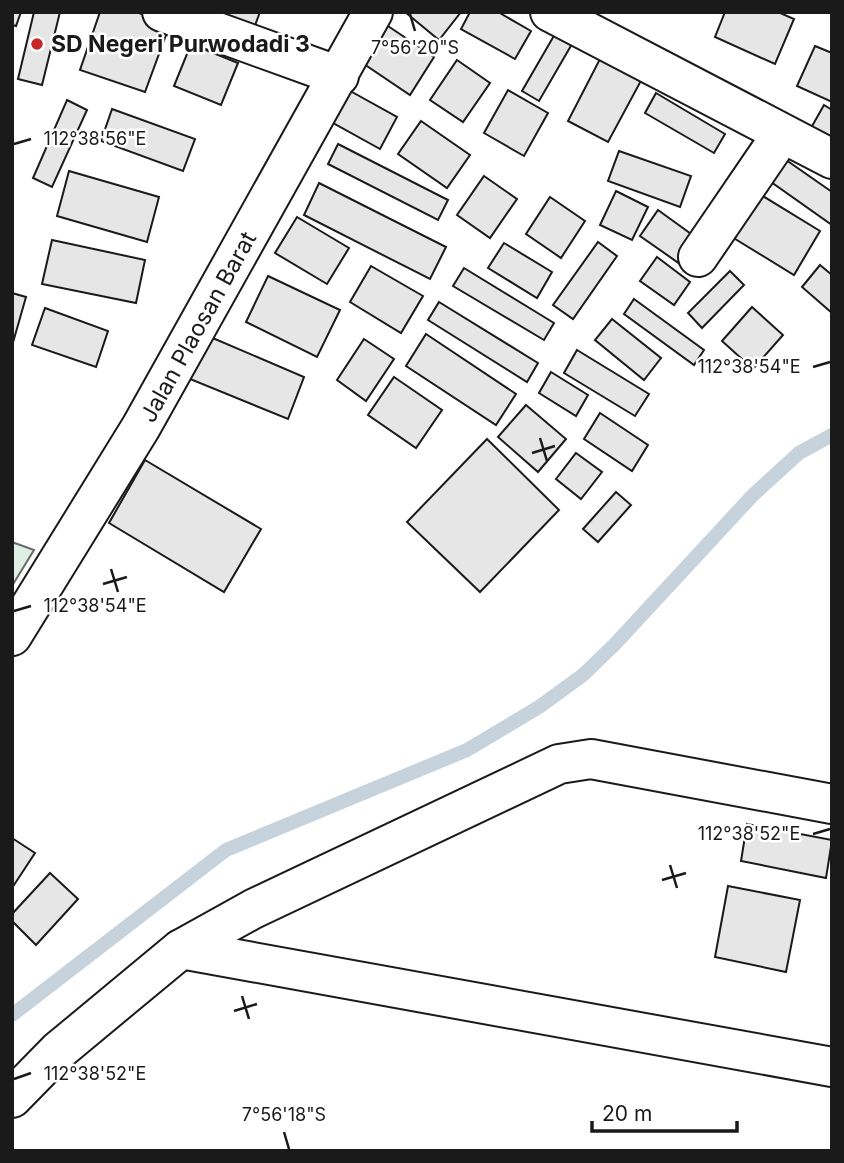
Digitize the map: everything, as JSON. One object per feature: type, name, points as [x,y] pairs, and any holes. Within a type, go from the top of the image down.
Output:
[{"type":"street","points":[[162,12],[339,76]]},
{"type":"street","name":"Jalan Plaosan Barat","points":[[12,636],[141,428],[373,12]]},
{"type":"street","points":[[550,12],[832,159]]},
{"type":"street","points":[[698,257],[782,134]]},
{"type":"street","points":[[12,1098],[58,1052],[181,949],[253,909],[559,764],[591,759],[832,804]]},
{"type":"street","points":[[181,949],[832,1067]]},
{"type":"green space","points":[[12,542],[34,550],[12,586]]},
{"type":"building","points":[[12,12],[21,12],[16,26],[12,25]]},
{"type":"building","points":[[34,12],[60,12],[42,85],[18,79]]},
{"type":"building","points":[[100,12],[136,12],[170,24],[145,92],[80,70]]},
{"type":"building","points":[[190,12],[260,12],[250,39]]},
{"type":"building","points":[[405,12],[461,12],[439,40]]},
{"type":"building","points":[[470,12],[498,12],[531,31],[515,59],[461,29]]},
{"type":"building","points":[[725,12],[778,12],[794,19],[775,64],[715,37]]},
{"type":"building","points":[[382,22],[434,57],[410,95],[358,60]]},
{"type":"building","points":[[559,27],[576,37],[539,101],[522,91]]},
{"type":"building","points":[[191,44],[238,63],[221,105],[174,86]]},
{"type":"building","points":[[815,46],[832,53],[832,102],[797,86]]},
{"type":"building","points":[[602,55],[643,77],[608,142],[568,121]]},
{"type":"building","points":[[457,60],[490,83],[463,122],[430,100]]},
{"type":"building","points":[[343,87],[397,117],[380,149],[326,119]]},
{"type":"building","points":[[508,90],[548,113],[524,156],[484,133]]},
{"type":"building","points":[[656,93],[725,134],[714,153],[645,113]]},
{"type":"building","points":[[67,100],[87,110],[52,187],[33,178]]},
{"type":"building","points":[[824,105],[832,110],[832,148],[807,135]]},
{"type":"building","points":[[112,109],[195,139],[183,171],[101,141]]},
{"type":"building","points":[[421,121],[470,155],[447,188],[398,154]]},
{"type":"building","points":[[338,144],[448,200],[438,220],[328,164]]},
{"type":"building","points":[[619,151],[691,176],[680,207],[608,181]]},
{"type":"building","points":[[779,155],[832,192],[832,225],[764,177]]},
{"type":"building","points":[[69,171],[159,197],[147,242],[57,216]]},
{"type":"building","points":[[484,176],[517,199],[490,238],[457,215]]},
{"type":"building","points":[[319,183],[446,247],[430,279],[304,215]]},
{"type":"building","points":[[753,190],[820,231],[794,275],[727,234]]},
{"type":"building","points":[[616,191],[648,207],[632,240],[600,225]]},
{"type":"building","points":[[550,197],[585,221],[561,258],[526,234]]},
{"type":"building","points":[[658,210],[698,239],[680,264],[640,236]]},
{"type":"building","points":[[297,217],[349,248],[327,284],[275,253]]},
{"type":"building","points":[[52,240],[145,260],[136,303],[42,284]]},
{"type":"building","points":[[598,242],[617,256],[573,319],[553,305]]},
{"type":"building","points":[[504,243],[552,272],[537,298],[488,268]]},
{"type":"building","points":[[657,257],[690,282],[674,305],[640,281]]},
{"type":"building","points":[[820,265],[832,275],[832,313],[802,287]]},
{"type":"building","points":[[371,266],[423,296],[401,333],[350,302]]},
{"type":"building","points":[[464,268],[554,323],[544,340],[453,286]]},
{"type":"building","points":[[730,271],[744,285],[702,328],[688,313]]},
{"type":"building","points":[[268,276],[340,310],[317,357],[246,322]]},
{"type":"building","points":[[12,293],[26,297],[12,346]]},
{"type":"building","points":[[634,299],[704,350],[694,365],[624,314]]},
{"type":"building","points":[[439,302],[538,363],[527,382],[428,320]]},
{"type":"building","points":[[752,307],[783,335],[753,369],[722,341]]},
{"type":"building","points":[[45,308],[108,331],[96,367],[32,345]]},
{"type":"building","points":[[612,319],[661,358],[644,380],[595,340]]},
{"type":"building","points":[[426,334],[516,394],[496,425],[406,366]]},
{"type":"building","points":[[208,336],[304,377],[288,419],[190,379]]},
{"type":"building","points":[[364,339],[394,359],[366,401],[337,380]]},
{"type":"building","points":[[577,350],[649,394],[635,416],[564,373]]},
{"type":"building","points":[[551,372],[588,395],[576,416],[539,393]]},
{"type":"building","points":[[394,377],[442,410],[416,448],[368,415]]},
{"type":"building","points":[[526,405],[566,439],[538,472],[498,437]]},
{"type":"building","points":[[600,413],[648,445],[632,471],[584,439]]},
{"type":"building","points":[[487,439],[559,510],[480,592],[407,522]]},
{"type":"building","points":[[576,453],[602,472],[581,499],[556,479]]},
{"type":"building","points":[[145,460],[261,529],[224,592],[109,523]]},
{"type":"building","points":[[616,492],[631,505],[598,542],[583,529]]},
{"type":"building","points":[[747,824],[832,840],[826,878],[741,861]]},
{"type":"building","points":[[12,838],[35,853],[12,888]]},
{"type":"building","points":[[50,873],[78,899],[36,945],[12,921],[12,914]]},
{"type":"building","points":[[728,886],[800,900],[786,972],[715,957]]},
{"type":"waterway","points":[[12,1015],[226,850],[467,750],[539,707],[583,675],[616,643],[752,496],[799,453],[832,435]]},
{"type":"place","name":"SD Negeri Purwodadi 3","points":[[37,44]]}]
